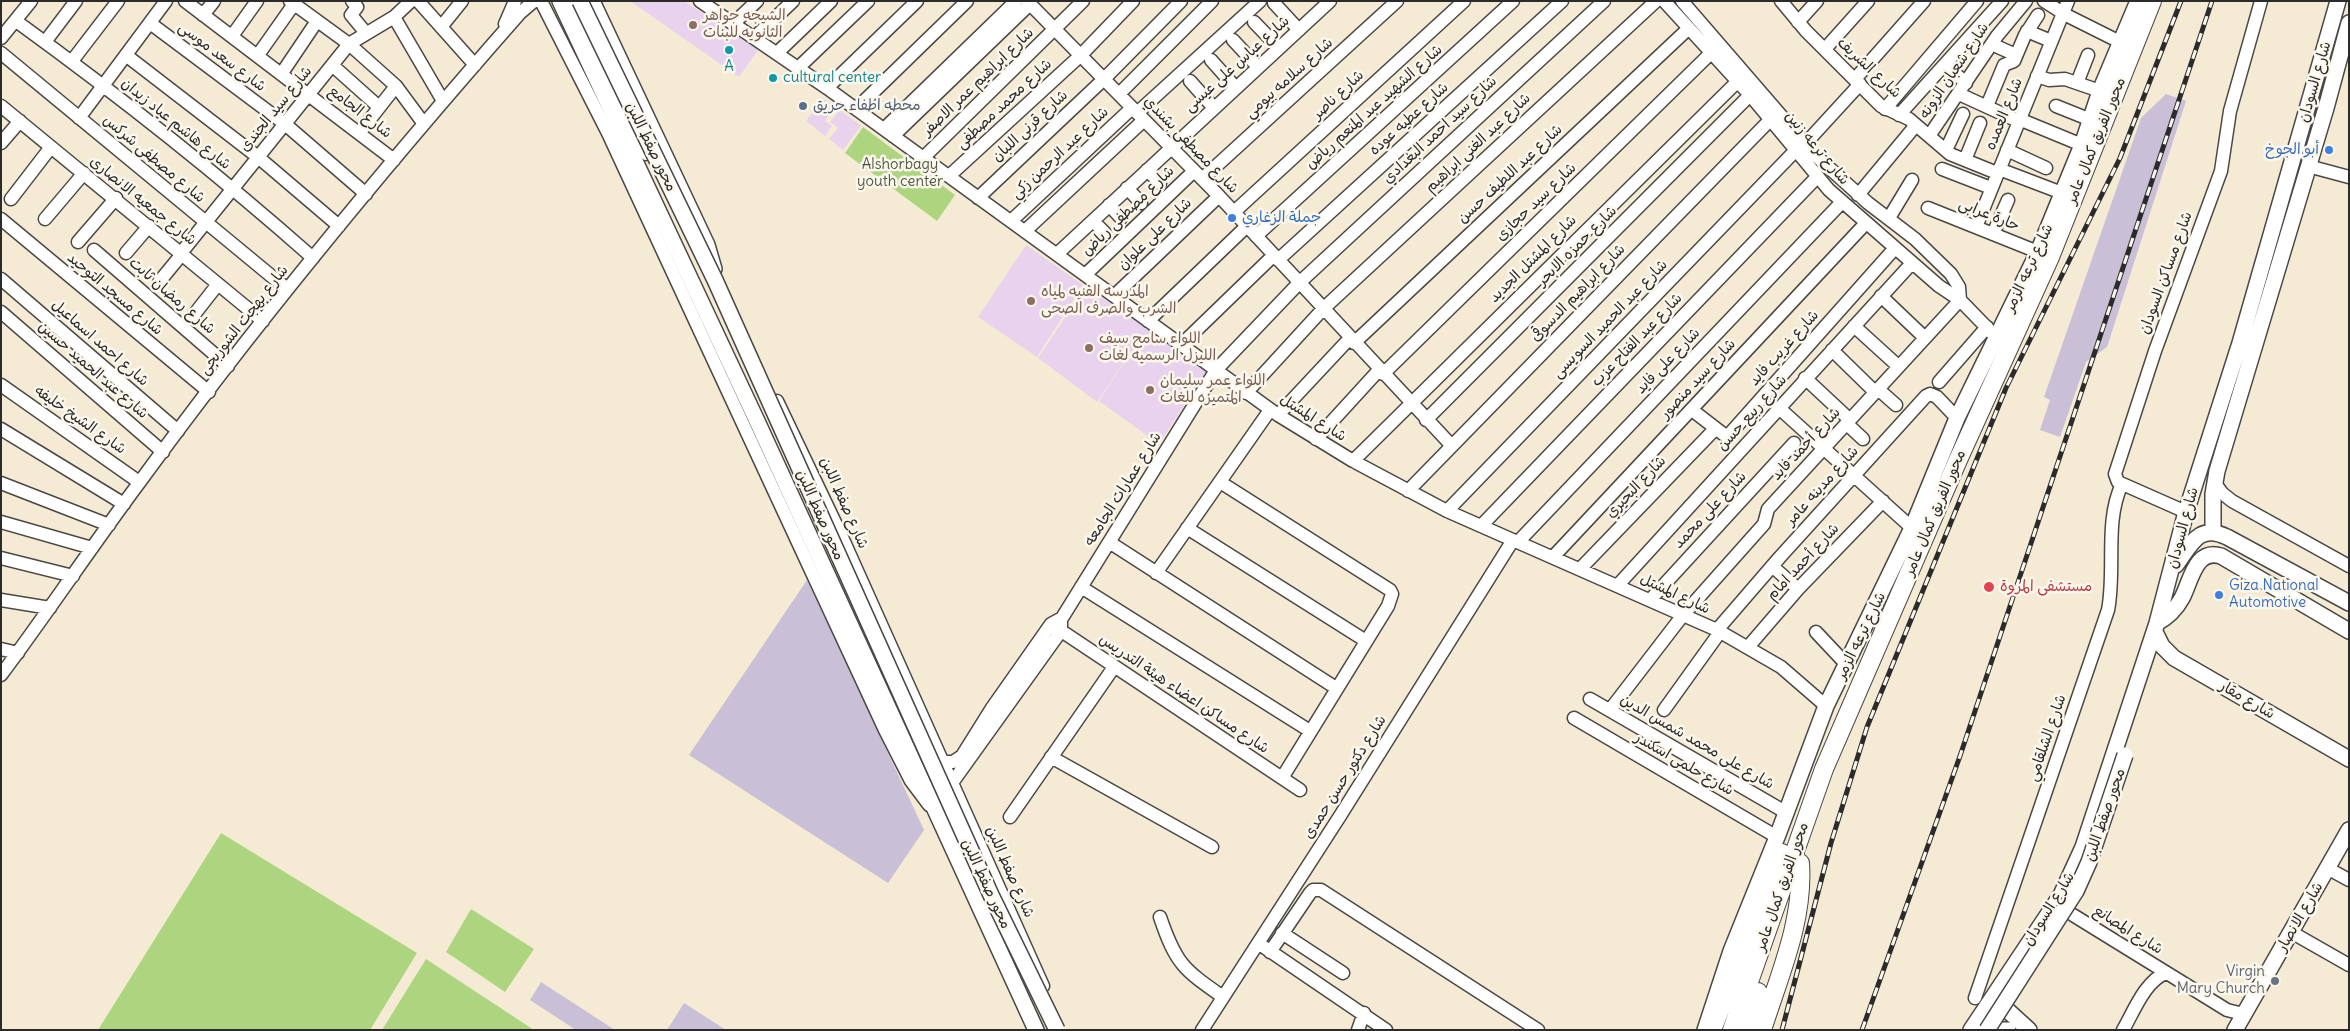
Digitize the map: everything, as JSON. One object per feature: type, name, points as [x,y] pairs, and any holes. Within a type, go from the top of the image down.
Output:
[{"type":"highway","name":"محور الفريق كمال عامر","points":[[1732,1030],[1820,779],[1994,379],[2046,266],[2152,1]]},
{"type":"highway","name":"محور الفريق كمال عامر","points":[[1745,1030],[1800,863],[1870,685],[1974,445],[2085,198],[2160,1]]},
{"type":"highway","points":[[1712,1030],[1779,845],[1816,766],[1840,731]]},
{"type":"highway","points":[[1762,1030],[1798,913],[1801,891],[1800,863]]},
{"type":"main road","name":"محور صفط اللبن","points":[[560,1],[758,421],[1036,1030]]},
{"type":"main road","name":"محور صفط اللبن","points":[[580,1],[715,280],[991,895],[1057,1030]]},
{"type":"main road","points":[[592,1],[707,245],[715,280]]},
{"type":"main road","name":"شارع ترعه الزمر","points":[[1705,1030],[1731,950],[1779,845],[1787,813],[1826,706],[1912,528],[1991,332],[2038,252],[2082,145],[2100,91],[2138,1]]},
{"type":"main road","name":"شارع السودان","points":[[1979,1026],[1994,993],[2061,895],[2073,872],[2156,628],[2186,512],[2240,343],[2338,1]]},
{"type":"main road","name":"شارع السودان","points":[[2213,532],[2214,482],[2349,23]]},
{"type":"main road","points":[[2171,572],[2192,541],[2198,536],[2213,532],[2227,537],[2349,603]]},
{"type":"main road","points":[[2171,572],[2185,570],[2197,564],[2208,555],[2221,556],[2348,631]]},
{"type":"main road","points":[[2156,628],[2178,604],[2197,564]]},
{"type":"main road","points":[[2335,596],[2339,617],[2348,631]]},
{"type":"main road","name":"شارع مقار","points":[[2156,628],[2162,646],[2174,658],[2349,759]]},
{"type":"main road","name":"محور صفط اللبن","points":[[1979,1026],[2064,913],[2083,877],[2137,716],[2135,694]]},
{"type":"main road","name":"شارع الانصار","points":[[2235,1030],[2349,830]]},
{"type":"main road","points":[[1994,993],[2006,1009],[2029,1030]]},
{"type":"main road","points":[[1979,1026],[1997,1030],[2008,1030]]},
{"type":"street","points":[[1,38],[31,1]]},
{"type":"street","points":[[45,42],[76,1]]},
{"type":"street","points":[[72,61],[118,1]]},
{"type":"street","points":[[79,118],[127,56],[166,1]]},
{"type":"street","name":"شارع الجامع","points":[[185,1],[360,132],[394,160]]},
{"type":"street","points":[[203,16],[214,1]]},
{"type":"street","points":[[232,36],[257,1]]},
{"type":"street","points":[[352,1],[357,7],[352,16],[366,33]]},
{"type":"street","name":"شارع سيد الجندى","points":[[159,282],[349,44],[394,17],[411,1]]},
{"type":"street","points":[[418,1],[475,65]]},
{"type":"street","points":[[440,27],[462,1]]},
{"type":"street","points":[[501,34],[515,1]]},
{"type":"street","name":"شارع بهجت الشوربجى","points":[[1,676],[139,482],[287,289],[501,34],[534,1]]},
{"type":"street","points":[[541,1],[608,133],[817,585],[911,781],[937,815]]},
{"type":"street","name":"شارع صفط اللبن","points":[[571,1],[696,258],[731,324],[770,389],[805,456],[1062,1030]]},
{"type":"street","points":[[734,24],[758,1]]},
{"type":"street","points":[[755,38],[793,1]]},
{"type":"street","points":[[777,53],[831,1]]},
{"type":"street","points":[[798,68],[868,1]]},
{"type":"street","points":[[827,88],[917,1]]},
{"type":"street","points":[[856,109],[967,1]]},
{"type":"street","points":[[888,132],[1016,1]]},
{"type":"street","name":"شارع ابراهيم عمر الاصفر","points":[[923,158],[1083,1]]},
{"type":"street","name":"شارع محمد مصطفى","points":[[949,176],[1081,55],[1133,1]]},
{"type":"street","name":"شارع قرنى اللبان","points":[[978,198],[1104,79],[1181,1]]},
{"type":"street","points":[[1119,94],[1212,1]]},
{"type":"street","points":[[1025,231],[1138,114],[1260,1]]},
{"type":"street","name":"شارع عباس على عيسى","points":[[1057,254],[1299,30],[1316,6],[1330,1]]},
{"type":"street","name":"شارع سلامه بيومي","points":[[1198,175],[1397,1]]},
{"type":"street","name":"شارع ناصر","points":[[1234,212],[1464,1]]},
{"type":"street","name":"شارع الشهيد عبد المنعم رياض","points":[[1256,236],[1513,1]]},
{"type":"street","name":"شارع عطيه عوده","points":[[1181,345],[1562,1]]},
{"type":"street","name":"شارع سيد احمد البغدادي","points":[[1214,373],[1299,283],[1604,1]]},
{"type":"street","name":"شارع عبد الغنى ابراهيم","points":[[1246,393],[1323,309],[1656,1]]},
{"type":"street","name":"شارع ترعه زنين","points":[[1664,1],[1771,119],[1858,195],[1921,244],[1951,274],[1958,287],[1960,300]]},
{"type":"street","points":[[1798,22],[1817,1]]},
{"type":"street","points":[[1825,49],[1868,1]]},
{"type":"street","name":"شارع عبد الحميد السويسى","points":[[1447,510],[1801,147],[1858,82],[1924,1]]},
{"type":"street","points":[[1885,108],[1977,1]]},
{"type":"street","points":[[1899,115],[2002,1]]},
{"type":"street","name":"شارع شعبان الزونه","points":[[1929,136],[1997,36],[2026,1]]},
{"type":"street","points":[[2044,1],[2062,13],[2120,42]]},
{"type":"street","name":"شارع العمده","points":[[1976,227],[2068,1]]},
{"type":"street","name":"شارع مساكن السودان","points":[[2122,484],[2118,482],[2115,474],[2155,351],[2221,171],[2230,111],[2261,1]]},
{"type":"street","name":"شارع المشتل","points":[[704,2],[1085,274],[1181,345],[1214,373],[1274,413],[1353,461],[1408,491],[1481,526],[1581,568],[1718,631],[1781,667],[1826,706]]},
{"type":"street","name":"شارع الشريف","points":[[1783,2],[1798,22],[1885,108],[1916,126],[1946,150],[1964,160],[2062,193]]},
{"type":"street","points":[[258,55],[292,3],[349,44],[396,86],[424,124]]},
{"type":"street","points":[[888,132],[1028,3]]},
{"type":"street","name":"شارع مصطفى بشندي","points":[[1028,3],[1056,29],[1170,148],[1219,196],[1352,341],[1452,446]]},
{"type":"street","points":[[1274,3],[1299,30]]},
{"type":"street","name":"شارع ترعه زنين","points":[[1687,3],[1801,147],[1818,177],[1842,202],[1912,263],[1947,292],[1960,300],[1991,332]]},
{"type":"street","points":[[1987,106],[2004,65],[2013,62],[2038,15]]},
{"type":"street","points":[[394,17],[444,101]]},
{"type":"street","name":"شارع هاشم عياد زيدان","points":[[16,20],[72,61],[313,258]]},
{"type":"street","points":[[282,73],[318,21]]},
{"type":"street","points":[[1254,22],[1279,48]]},
{"type":"street","name":"شارع سعد موسى","points":[[150,23],[285,124],[366,194]]},
{"type":"street","name":"شارع عبد اللطيف حسن","points":[[1156,573],[1220,482],[1274,413],[1689,28]]},
{"type":"street","points":[[2028,31],[2051,41]]},
{"type":"street","points":[[1233,40],[1258,67]]},
{"type":"street","points":[[1998,47],[2016,55]]},
{"type":"street","name":"شارع سيد حجازى","points":[[1316,439],[1381,372],[1711,53]]},
{"type":"street","name":"شارع مصطفى شركس","points":[[1,54],[287,289]]},
{"type":"street","points":[[2077,84],[2088,55]]},
{"type":"street","points":[[127,56],[258,157],[339,226]]},
{"type":"street","points":[[1211,60],[1236,88]]},
{"type":"street","points":[[332,65],[379,107]]},
{"type":"street","points":[[1944,65],[1963,88],[1987,106],[2082,145]]},
{"type":"street","points":[[2037,76],[2049,80],[2064,79],[2100,91]]},
{"type":"street","points":[[1190,81],[1214,108]]},
{"type":"street","name":"شارع المشتل الجديد","points":[[1353,461],[1738,81]]},
{"type":"street","points":[[360,132],[396,86]]},
{"type":"street","name":"شارع حمزه الابحر","points":[[1426,420],[1750,95]]},
{"type":"street","name":"شارع جمعيه الانصارى","points":[[1,106],[116,198],[263,321]]},
{"type":"street","points":[[2056,106],[2091,120]]},
{"type":"street","name":"شارع عبد الرحمن زكي","points":[[1011,221],[1138,114]]},
{"type":"street","points":[[1946,150],[1963,114]]},
{"type":"street","name":"شارع ابراهيم الدسوقى","points":[[1408,491],[1771,119]]},
{"type":"street","points":[[1,143],[20,121]]},
{"type":"street","points":[[1964,160],[1980,123]]},
{"type":"street","points":[[1858,195],[1916,126]]},
{"type":"street","points":[[11,198],[51,147]]},
{"type":"street","points":[[2006,150],[2046,168]]},
{"type":"street","points":[[2308,166],[2349,177]]},
{"type":"street","points":[[1942,169],[1991,188]]},
{"type":"street","points":[[1147,170],[1160,183]]},
{"type":"street","points":[[45,219],[84,173]]},
{"type":"street","name":"شارع مصطفى رياض","points":[[1085,274],[1198,175]]},
{"type":"street","name":"شارع عبد الفتاح عزب","points":[[1481,526],[1818,177]]},
{"type":"street","points":[[1889,218],[1912,180]]},
{"type":"street","points":[[1127,188],[1141,203]]},
{"type":"street","name":"شارع على علوان","points":[[1114,296],[1219,196]]},
{"type":"street","points":[[78,242],[116,198]]},
{"type":"street","points":[[1993,234],[2008,200]]},
{"type":"street","name":"شارع على فايد","points":[[1516,541],[1842,202]]},
{"type":"street","points":[[1109,205],[1121,218]]},
{"type":"street","name":"حارة عرابى","points":[[1928,208],[2038,252]]},
{"type":"street","name":"شارع مسجد التوحيد","points":[[1,220],[209,392]]},
{"type":"street","points":[[1093,221],[1105,233]]},
{"type":"street","name":"شارع سيد منصور","points":[[1552,557],[1866,223]]},
{"type":"street","points":[[126,253],[149,226]]},
{"type":"street","points":[[1148,320],[1247,226]]},
{"type":"street","name":"شارع غريب فايد","points":[[1715,429],[1724,436],[1728,436],[1895,248]]},
{"type":"street","name":"شارع رمضان ثابت","points":[[94,250],[228,366]]},
{"type":"street","name":"شارع ربيع حسن","points":[[1618,585],[1912,263]]},
{"type":"street","name":"شارع احمد اسماعيل","points":[[1,279],[178,431]]},
{"type":"street","points":[[193,316],[218,284]]},
{"type":"street","points":[[1881,296],[1924,337]]},
{"type":"street","name":"شارع أحمد فايد","points":[[1610,710],[1683,615],[1764,524],[1768,509],[1960,300]]},
{"type":"street","name":"شارع عبد الحميد حسين","points":[[1,312],[163,452]]},
{"type":"street","points":[[1854,326],[1898,366]]},
{"type":"street","points":[[1939,382],[1991,332]]},
{"type":"street","points":[[1832,350],[1896,405]]},
{"type":"street","name":"شارع عمارات الجامعه","points":[[952,783],[1058,625],[1214,373]]},
{"type":"street","points":[[1805,378],[1849,422],[1863,439]]},
{"type":"street","name":"شارع الشيخ خليفه","points":[[1,385],[139,482]]},
{"type":"street","name":"شارع مدينه عامر","points":[[1664,710],[1718,631],[1772,566],[1930,394],[1937,397],[1957,418]]},
{"type":"street","points":[[1779,408],[1912,528]]},
{"type":"street","points":[[1692,410],[1715,429]]},
{"type":"street","points":[[1,429],[124,504]]},
{"type":"street","name":"شارع البحيري","points":[[1581,568],[1715,429]]},
{"type":"street","name":"شارع على محمد","points":[[1650,600],[1794,442]]},
{"type":"street","points":[[1220,482],[1390,590],[1392,599],[1282,778]]},
{"type":"street","points":[[2214,482],[2222,493],[2232,501],[2349,566]]},
{"type":"street","points":[[1,483],[109,525]]},
{"type":"street","points":[[2122,484],[2186,512]]},
{"type":"street","name":"شارع الشلقامي","points":[[1975,998],[2108,610],[2112,583],[2114,505],[2122,484]]},
{"type":"street","name":"شارع أحمد امام","points":[[1748,647],[1798,589],[1883,501]]},
{"type":"street","points":[[1,522],[92,548]]},
{"type":"street","points":[[1188,528],[1366,640]]},
{"type":"street","name":"شارع دكتور حسن حمدى","points":[[1202,1030],[1516,541]]},
{"type":"street","points":[[1109,542],[1336,688]]},
{"type":"street","points":[[1,558],[73,576]]},
{"type":"street","points":[[1772,566],[1798,589]]},
{"type":"street","points":[[1081,587],[1310,731]]},
{"type":"street","points":[[1,600],[50,608]]},
{"type":"street","name":"شارع عمارات الجامعه","points":[[943,762],[953,762],[962,756],[992,708],[1058,625]]},
{"type":"street","name":"شارع مساكن اعضاء هيئة التدريس","points":[[1058,625],[1114,667],[1300,790]]},
{"type":"street","points":[[1816,632],[1847,665]]},
{"type":"street","points":[[1,649],[18,653]]},
{"type":"street","points":[[1010,817],[1114,667]]},
{"type":"street","name":"شارع على محمد شمس الدين","points":[[1590,699],[1787,813]]},
{"type":"street","name":"شارع حلمى اسكندر","points":[[1574,718],[1779,845]]},
{"type":"street","points":[[1051,757],[1212,847]]},
{"type":"street","points":[[2327,868],[2349,880]]},
{"type":"street","points":[[1270,952],[1310,893],[1313,890],[1321,890],[1538,1030]]},
{"type":"street","name":"شارع المصانع","points":[[2073,915],[2227,1010],[2239,1013],[2245,1012]]},
{"type":"street","points":[[1160,917],[1171,948],[1180,963],[1192,975],[1223,997]]},
{"type":"street","points":[[2291,932],[2349,965]]},
{"type":"street","points":[[1282,933],[1343,973]]},
{"type":"street","points":[[1258,944],[1364,1013],[1380,1027]]},
{"type":"street","points":[[2123,1030],[2149,986],[2156,978],[2166,973]]},
{"type":"street","points":[[1358,1030],[1364,1013]]},
{"type":"shaded area","name":"الشيجه جواهر الثانويه للبنات","points":[[630,1],[684,1],[759,49],[739,77]]},
{"type":"shaded area","points":[[2166,94],[2186,101],[2107,347],[2086,362],[2060,437],[2040,430],[2050,400],[2044,397],[2141,118]]},
{"type":"shaded area","points":[[823,98],[835,107],[825,121],[832,126],[825,136],[806,121]]},
{"type":"shaded area","points":[[840,110],[861,126],[843,150],[829,139],[838,128],[830,122]]},
{"type":"shaded area","name":"المدرسه الفنيه لمياه الشرب والصرف الصحى","points":[[1026,245],[1083,285],[1037,357],[978,317]]},
{"type":"shaded area","points":[[1086,286],[1207,371],[1159,444],[1099,401],[1139,340],[1097,402],[1038,358]]},
{"type":"shaded area","points":[[807,580],[924,830],[888,883],[689,755]]},
{"type":"shaded area","points":[[541,982],[615,1030],[576,1030],[530,1000]]},
{"type":"shaded area","points":[[684,1003],[726,1030],[667,1030]]},
{"type":"green space","name":"Alshorbagy youth center","points":[[863,127],[955,195],[937,221],[845,153]]},
{"type":"green space","points":[[221,833],[417,953],[370,1030],[98,1030]]},
{"type":"green space","points":[[471,909],[534,949],[505,992],[446,952]]},
{"type":"green space","points":[[426,959],[534,1030],[382,1030]]},
{"type":"railway","points":[[1782,1030],[1831,843],[1867,727],[2006,388],[2120,158],[2181,1]]},
{"type":"railway","points":[[1862,1030],[1960,756],[2212,1]]},
{"type":"place","name":"الشيجه جواهر الثانويه للبنات","points":[[693,25]]},
{"type":"place","name":"A","points":[[729,50]]},
{"type":"place","name":"cultural center","points":[[773,78]]},
{"type":"place","name":"محطه اطفاء حريق","points":[[803,106]]},
{"type":"place","name":"أبو الجوخ","points":[[2329,150]]},
{"type":"place","name":"جملة الزغاري","points":[[1232,218]]},
{"type":"place","name":"المدرسه الفنيه لمياه الشرب والصرف الصحى","points":[[1031,301]]},
{"type":"place","name":"اللواء سامح سيف الليزل الرسميه لغات","points":[[1089,348]]},
{"type":"place","name":"اللواء عمر سليمان المتميزه للغات","points":[[1150,390]]},
{"type":"place","name":"مستشفى المروة","points":[[1989,587]]},
{"type":"place","name":"Giza National Automotive","points":[[2219,595]]},
{"type":"place","name":"Virgin Mary Church","points":[[2275,981]]}]
